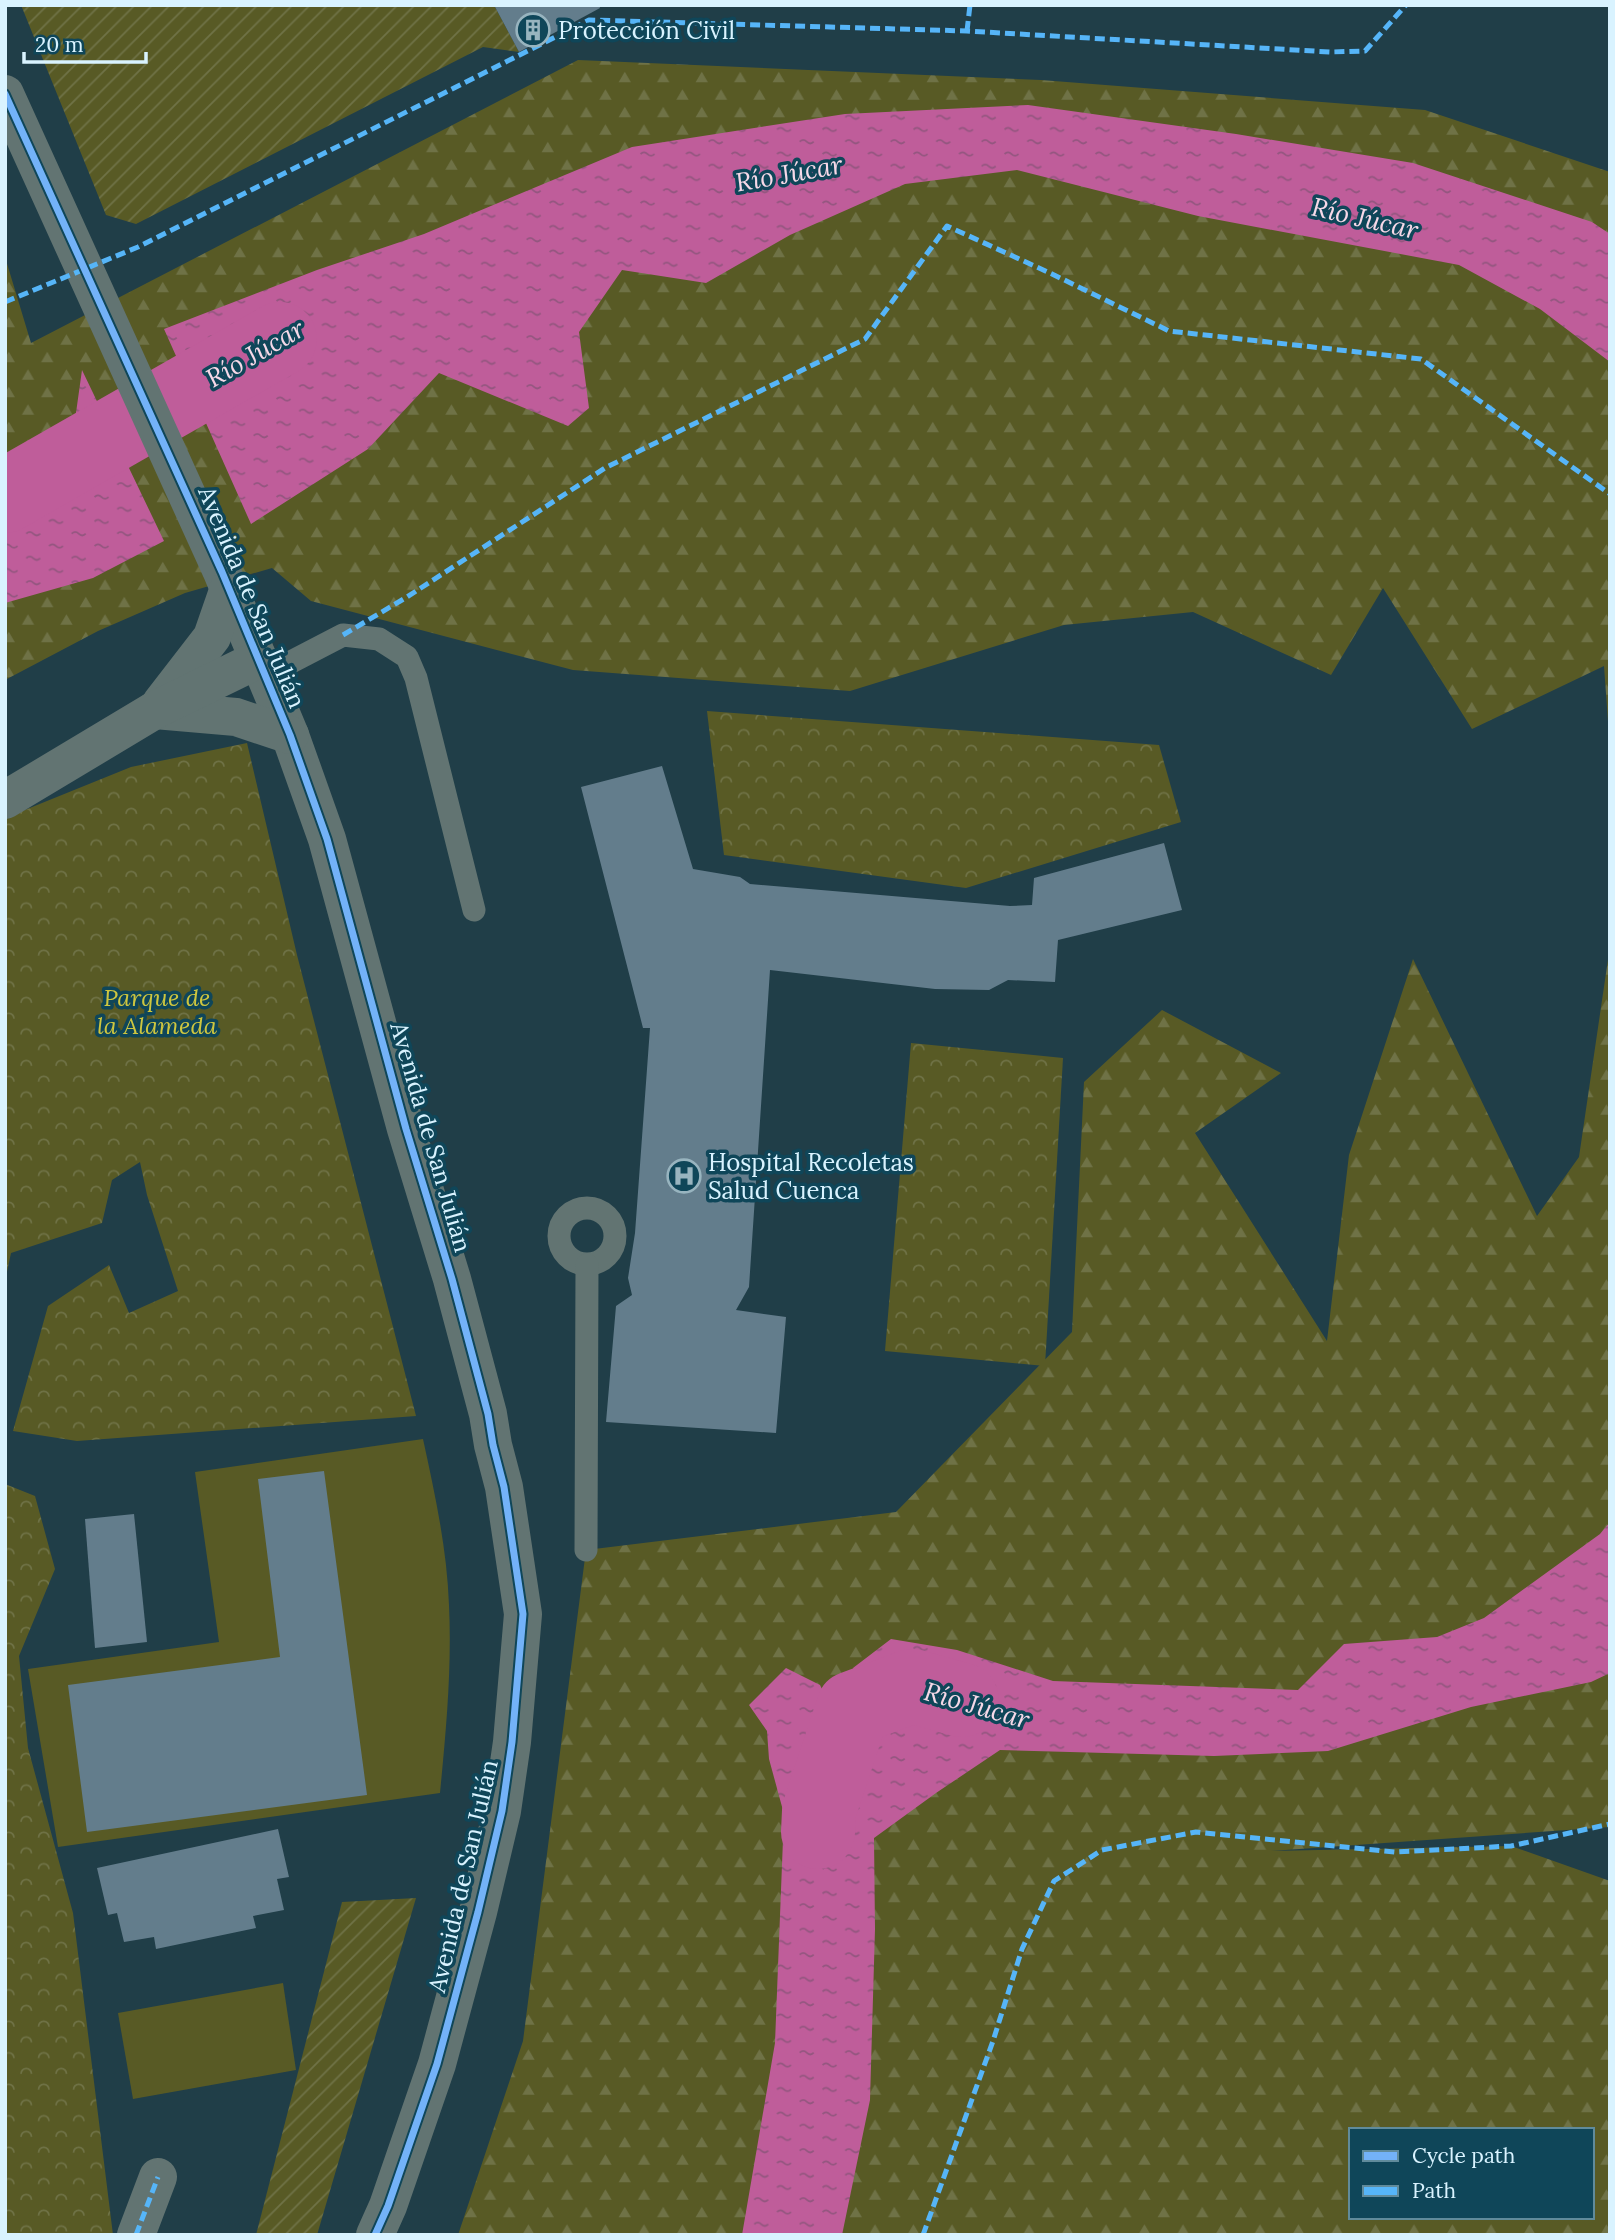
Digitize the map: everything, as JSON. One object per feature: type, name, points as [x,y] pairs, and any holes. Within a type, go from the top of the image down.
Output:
[{"type":"street","name":"Avenida de San Julián","points":[[5,94],[213,551],[290,735],[327,839],[406,1129],[452,1279],[488,1414],[504,1487],[523,1614],[512,1742],[502,1811],[438,2064],[388,2206],[375,2235]]},
{"type":"street","points":[[155,710],[212,637],[229,588]]},
{"type":"street","points":[[5,800],[155,710],[262,667]]},
{"type":"street","points":[[155,710],[236,717],[290,735]]},
{"type":"street","points":[[136,2235],[158,2177]]},
{"type":"lane","points":[[262,667],[343,635],[379,639],[407,657],[416,678],[474,910]]},
{"type":"lane","points":[[586,1550],[587,1265]]},
{"type":"green space","points":[[21,5],[494,5],[519,52],[483,47],[136,224],[106,215]]},
{"type":"green space","points":[[578,60],[1041,80],[1425,110],[1610,172],[1610,749],[1604,666],[1472,729],[1383,588],[1331,675],[1193,612],[1064,625],[850,691],[573,670],[311,601],[272,568],[185,593],[98,631],[5,680],[5,257],[31,343]]},
{"type":"green space","points":[[707,711],[1159,745],[1181,822],[966,888],[724,855]]},
{"type":"green space","name":"Parque de la Alameda","points":[[247,743],[297,955],[416,1416],[77,1441],[13,1431],[48,1306],[109,1265],[129,1313],[178,1291],[147,1195],[140,1162],[112,1180],[102,1223],[11,1253],[5,1281],[5,818],[131,767]]},
{"type":"green space","points":[[1610,946],[1610,1827],[1271,1851],[1511,1846],[1610,1881],[1610,2235],[458,2235],[523,2041],[586,1550],[896,1512],[1072,1332],[1084,1082],[1162,1010],[1281,1073],[1195,1133],[1327,1341],[1349,1155],[1413,959],[1537,1216],[1579,1157]]},
{"type":"green space","points":[[911,1043],[1063,1058],[1045,1366],[885,1351]]},
{"type":"green space","points":[[423,1439],[436,1501],[448,1584],[449,1676],[440,1793],[58,1847],[28,1669],[219,1642],[195,1472]]},
{"type":"green space","points":[[5,1484],[35,1496],[55,1569],[19,1656],[28,1748],[73,1913],[113,2235],[5,2235]]},
{"type":"green space","points":[[416,1898],[317,2235],[256,2235],[342,1902]]},
{"type":"green space","points":[[283,1983],[296,2070],[133,2099],[118,2013]]},
{"type":"water","points":[[1028,105],[1236,134],[1413,163],[1592,222],[1610,234],[1610,362],[1540,309],[1459,265],[1198,216],[1017,170],[905,184],[790,235],[706,283],[622,270],[579,332],[589,408],[568,426],[439,373],[368,449],[251,524],[164,329],[317,270],[424,234],[632,147],[845,114]]},
{"type":"water","points":[[82,370],[164,541],[93,578],[5,603],[5,473],[75,420]]},
{"type":"water","points":[[1610,1522],[1610,1673],[1591,1682],[1471,1707],[1328,1751],[1214,1756],[1000,1750],[874,1838],[875,1929],[870,2100],[842,2235],[742,2235],[775,2043],[784,1814],[769,1759],[767,1731],[749,1705],[786,1668],[820,1685],[844,1736],[874,1722],[853,1668],[891,1639],[957,1650],[1053,1681],[1298,1690],[1344,1644],[1437,1637],[1484,1618],[1600,1534]]},
{"type":"building","name":"Protección Civil","points":[[494,5],[599,5],[600,8],[519,52]]},
{"type":"building","points":[[662,766],[693,869],[740,877],[750,884],[1010,906],[1032,905],[1034,878],[1164,843],[1182,910],[1058,940],[1055,982],[1008,980],[989,990],[935,989],[770,970],[749,1287],[736,1310],[786,1317],[776,1433],[606,1422],[616,1306],[632,1295],[628,1278],[635,1233],[650,1028],[643,1028],[581,787]]},
{"type":"building","points":[[324,1471],[367,1795],[87,1832],[68,1685],[280,1657],[258,1479]]},
{"type":"building","points":[[134,1514],[147,1642],[95,1648],[85,1519]]},
{"type":"building","points":[[278,1829],[289,1877],[277,1879],[284,1910],[253,1916],[256,1928],[156,1949],[154,1937],[124,1942],[117,1913],[108,1915],[97,1868]]},
{"type":"waterway","name":"Río Júcar","points":[[5,496],[280,339]]},
{"type":"waterway","name":"Río Júcar","points":[[818,1832],[819,1811],[853,1708],[912,1686],[962,1700]]},
{"type":"marked path","points":[[967,31],[970,5]]},
{"type":"marked path","points":[[5,302],[138,247],[589,20],[967,31],[1330,52],[1365,51],[1406,5]]},
{"type":"marked path","points":[[343,635],[407,597],[605,468],[865,339],[947,226],[1169,331],[1421,359],[1610,494]]},
{"type":"marked path","points":[[923,2235],[993,2041],[1022,1949],[1054,1881],[1102,1850],[1196,1832],[1395,1852],[1511,1846],[1610,1824]]},
{"type":"marked path","points":[[136,2235],[158,2177]]},
{"type":"cycle path","points":[[5,94],[222,572],[290,735],[327,839],[406,1129],[452,1279],[488,1414],[504,1487],[523,1614],[512,1742],[502,1811],[437,2064],[388,2206],[375,2235]]},
{"type":"place","name":"Protección Civil","points":[[533,30]]},
{"type":"place","name":"Hospital Recoletas Salud Cuenca","points":[[684,1176]]}]
